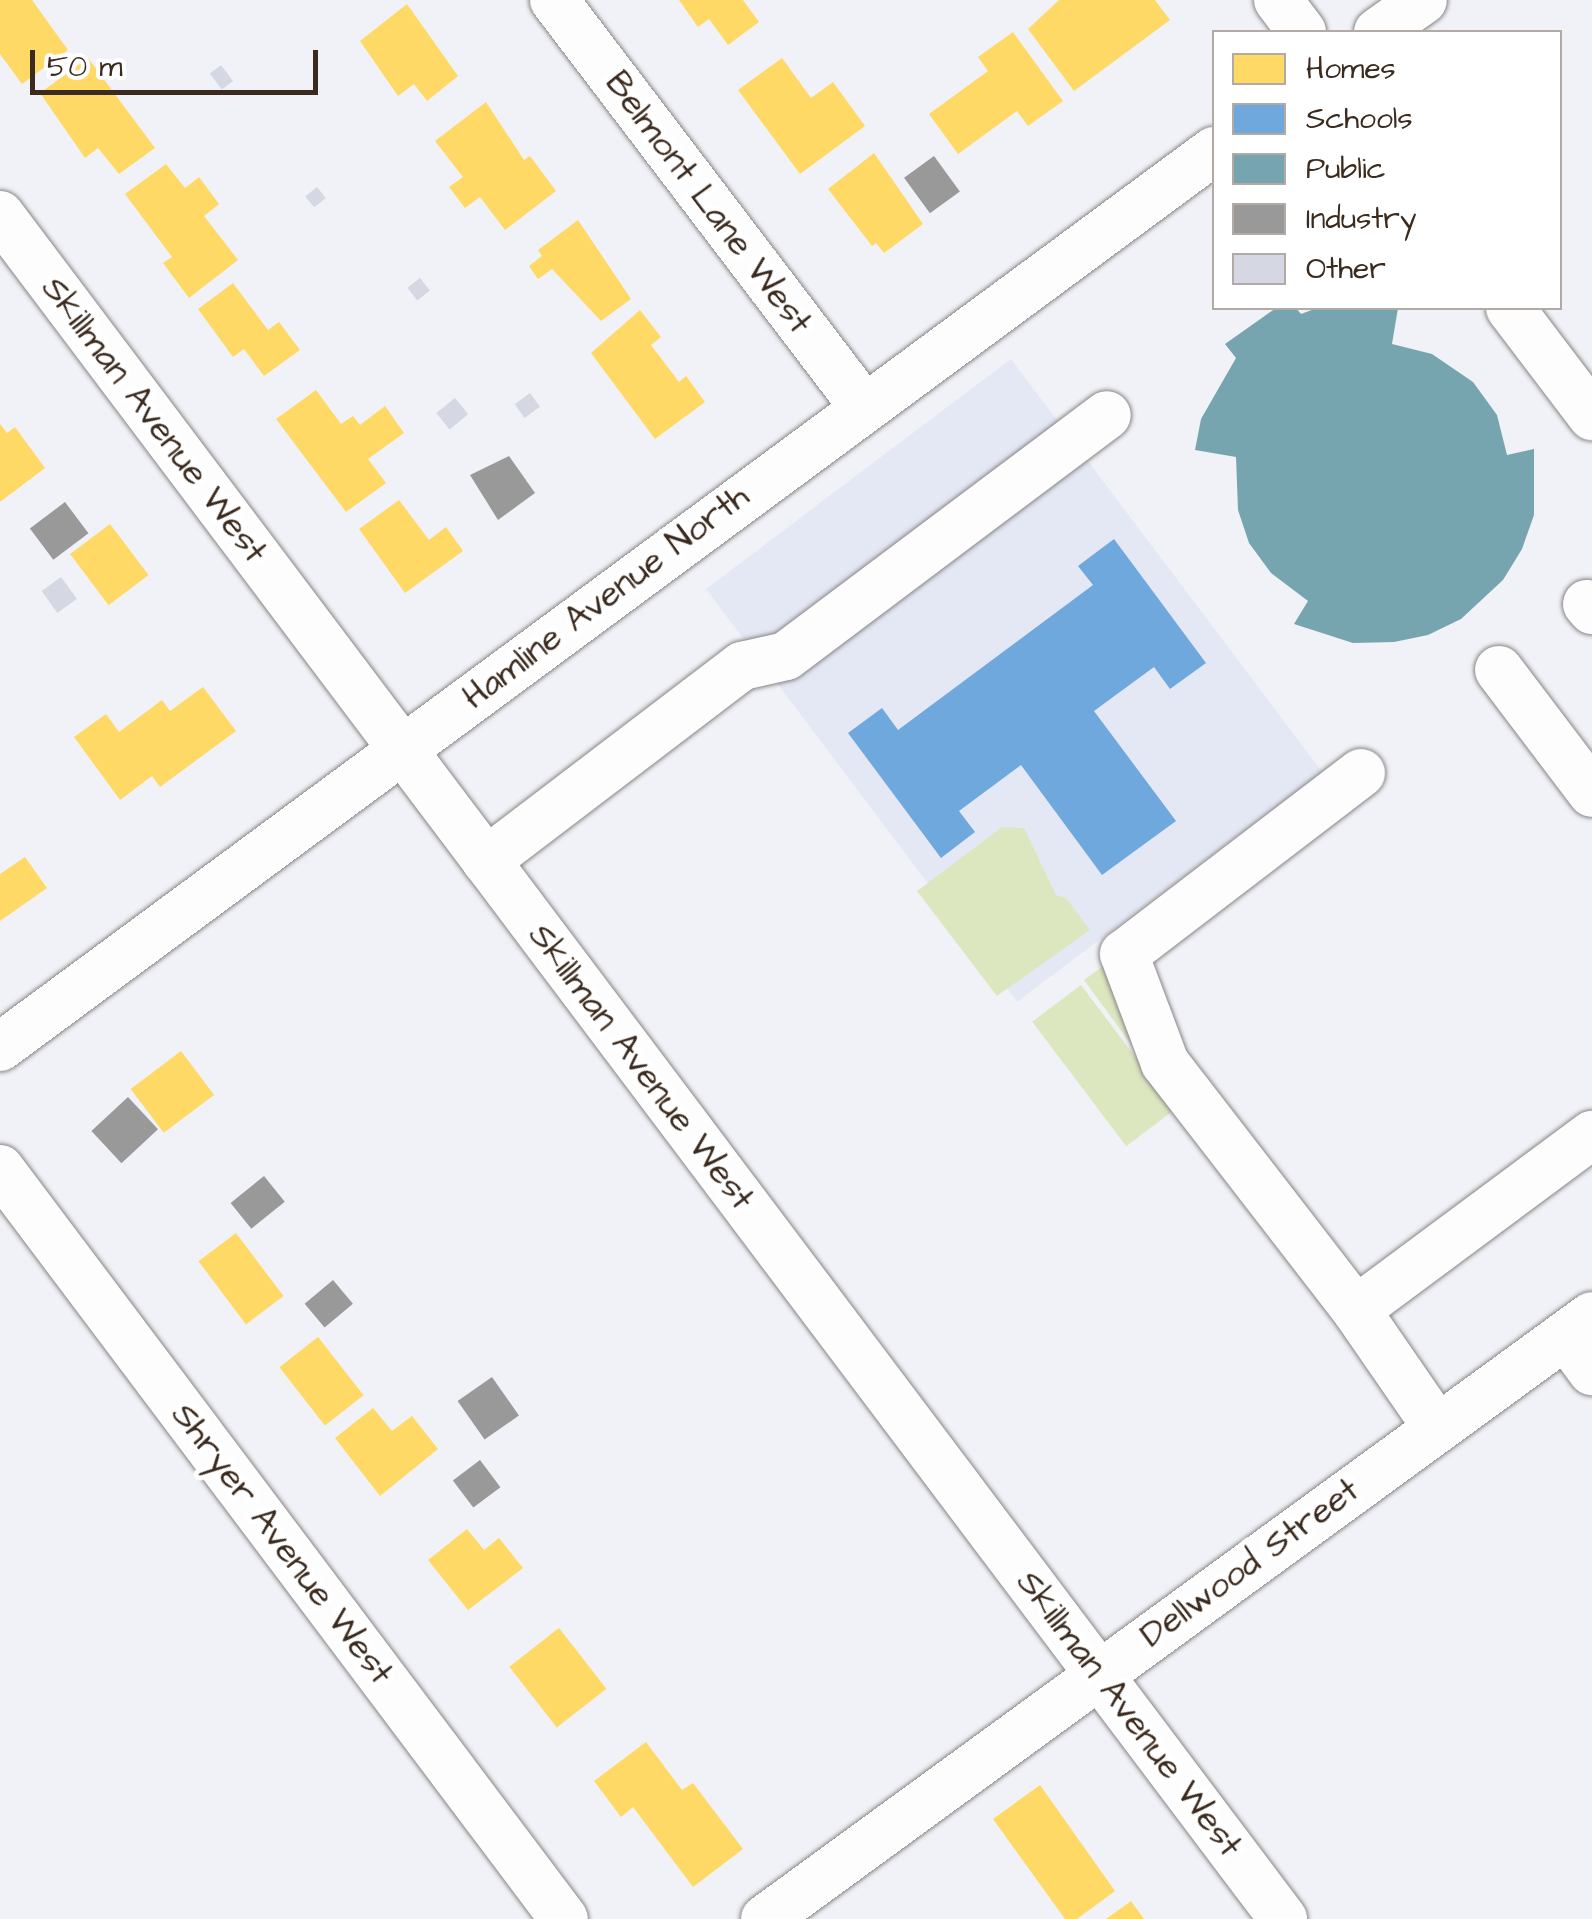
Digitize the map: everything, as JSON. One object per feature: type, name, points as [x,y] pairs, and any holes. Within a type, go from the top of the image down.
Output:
[{"type":"street","name":"Belmont Lane West","points":[[554,0],[863,406]]},
{"type":"street","points":[[1278,0],[1300,30]]},
{"type":"street","points":[[1381,30],[1423,0]]},
{"type":"street","name":"Hamline Avenue North","points":[[0,1047],[863,406],[1212,152]]},
{"type":"street","name":"Skillman Avenue West","points":[[0,215],[1283,1919]]},
{"type":"street","points":[[1512,310],[1592,416]]},
{"type":"street","points":[[486,861],[742,666],[786,656],[1107,416]]},
{"type":"street","points":[[1498,670],[1592,793]]},
{"type":"street","points":[[1361,773],[1124,954],[1165,1063],[1356,1310],[1436,1426]]},
{"type":"street","points":[[1356,1310],[1592,1135]]},
{"type":"street","name":"Shryer Avenue West","points":[[0,1169],[564,1919]]},
{"type":"street","name":"Dellwood Street","points":[[765,1919],[1436,1426],[1583,1341]]},
{"type":"shaded area","points":[[1011,359],[1322,772],[1017,1002],[706,589]]},
{"type":"green space","points":[[1002,827],[1024,828],[1056,895],[1066,898],[1090,930],[997,996],[917,891]]},
{"type":"green space","points":[[1111,960],[1186,1119],[1084,980]]},
{"type":"green space","points":[[1081,985],[1175,1110],[1126,1146],[1032,1022]]},
{"type":"building: Homes","points":[[0,0],[32,0],[68,50],[22,84],[0,54]]},
{"type":"building: Homes","points":[[679,0],[743,0],[759,22],[728,45],[709,19],[698,27]]},
{"type":"building: Homes","points":[[1059,0],[1155,0],[1170,20],[1074,91],[1028,29]]},
{"type":"building: Homes","points":[[407,4],[458,76],[427,101],[414,84],[398,96],[360,41]]},
{"type":"building: Homes","points":[[1013,32],[1063,101],[1028,126],[1017,111],[958,154],[929,114],[988,71],[978,57]]},
{"type":"building: Homes","points":[[88,58],[155,148],[119,174],[98,148],[85,158],[40,93]]},
{"type":"building: Homes","points":[[782,58],[811,98],[833,82],[865,126],[800,174],[738,90]]},
{"type":"building: Homes","points":[[486,102],[524,160],[530,156],[556,191],[505,230],[480,197],[465,208],[449,187],[463,177],[435,141]]},
{"type":"building: Homes","points":[[874,153],[923,224],[884,253],[876,243],[872,246],[828,189]]},
{"type":"building: Homes","points":[[166,164],[185,188],[199,177],[219,204],[204,216],[238,260],[189,298],[163,263],[172,257],[125,194]]},
{"type":"building: Homes","points":[[578,220],[631,299],[601,321],[552,269],[538,279],[529,266],[542,256],[538,250]]},
{"type":"building: Homes","points":[[233,283],[268,330],[279,322],[300,350],[264,376],[244,349],[233,357],[198,309]]},
{"type":"building: Homes","points":[[640,310],[661,337],[651,345],[679,382],[686,376],[705,402],[655,439],[591,353]]},
{"type":"building: Homes","points":[[316,390],[341,424],[353,416],[360,425],[385,406],[404,433],[368,459],[386,483],[346,512],[276,419]]},
{"type":"building: Homes","points":[[0,424],[7,433],[15,427],[45,468],[0,502]]},
{"type":"building: Homes","points":[[399,500],[429,540],[446,527],[463,551],[405,593],[359,529]]},
{"type":"building: Homes","points":[[110,524],[149,575],[109,605],[70,554]]},
{"type":"building: Homes","points":[[203,687],[236,731],[160,787],[152,776],[120,800],[74,737],[106,714],[119,732],[162,700],[170,711]]},
{"type":"building: Homes","points":[[25,857],[47,888],[0,921],[0,874]]},
{"type":"building: Homes","points":[[181,1051],[214,1095],[164,1133],[131,1089]]},
{"type":"building: Homes","points":[[236,1233],[284,1296],[246,1324],[198,1261]]},
{"type":"building: Homes","points":[[318,1337],[364,1395],[325,1425],[279,1367]]},
{"type":"building: Homes","points":[[373,1408],[392,1431],[412,1416],[438,1449],[380,1496],[335,1438]]},
{"type":"building: Homes","points":[[467,1529],[484,1550],[499,1538],[523,1568],[468,1610],[428,1560]]},
{"type":"building: Homes","points":[[559,1628],[606,1689],[557,1727],[509,1667]]},
{"type":"building: Homes","points":[[646,1742],[682,1790],[693,1783],[743,1849],[693,1887],[633,1807],[621,1817],[594,1781]]},
{"type":"building: Homes","points":[[1040,1785],[1115,1891],[1077,1919],[1065,1919],[993,1819]]},
{"type":"building: Homes","points":[[1131,1901],[1144,1919],[1106,1919]]},
{"type":"building: Schools","points":[[1114,539],[1206,663],[1170,689],[1154,667],[1094,711],[1176,821],[1102,875],[1021,765],[959,811],[975,832],[941,858],[848,733],[882,708],[898,730],[1093,585],[1078,566]]},
{"type":"building: Public","points":[[1273,310],[1298,310],[1301,314],[1312,310],[1398,310],[1392,344],[1432,354],[1473,382],[1497,415],[1507,455],[1534,449],[1534,515],[1522,549],[1503,580],[1461,619],[1428,635],[1394,642],[1353,643],[1294,624],[1308,601],[1271,573],[1249,543],[1238,510],[1236,457],[1195,450],[1201,419],[1236,358],[1225,344]]},
{"type":"building: Industry","points":[[934,156],[960,192],[930,213],[904,178]]},
{"type":"building: Industry","points":[[509,456],[535,493],[498,520],[470,475]]},
{"type":"building: Industry","points":[[65,502],[88,533],[53,560],[30,528]]},
{"type":"building: Industry","points":[[128,1097],[158,1129],[121,1163],[91,1131]]},
{"type":"building: Industry","points":[[264,1176],[285,1202],[251,1229],[231,1203]]},
{"type":"building: Industry","points":[[333,1280],[353,1304],[325,1328],[305,1304]]},
{"type":"building: Industry","points":[[492,1377],[519,1416],[485,1440],[458,1401]]},
{"type":"building: Industry","points":[[480,1460],[500,1487],[473,1508],[453,1480]]},
{"type":"building: Other","points":[[221,65],[233,81],[222,89],[210,73]]},
{"type":"building: Other","points":[[317,187],[326,198],[314,207],[305,196]]},
{"type":"building: Other","points":[[420,278],[430,291],[417,300],[407,288]]},
{"type":"building: Other","points":[[530,393],[540,407],[525,418],[515,404]]},
{"type":"building: Other","points":[[455,398],[468,414],[450,429],[436,413]]},
{"type":"building: Other","points":[[61,577],[77,599],[57,613],[42,591]]}]
